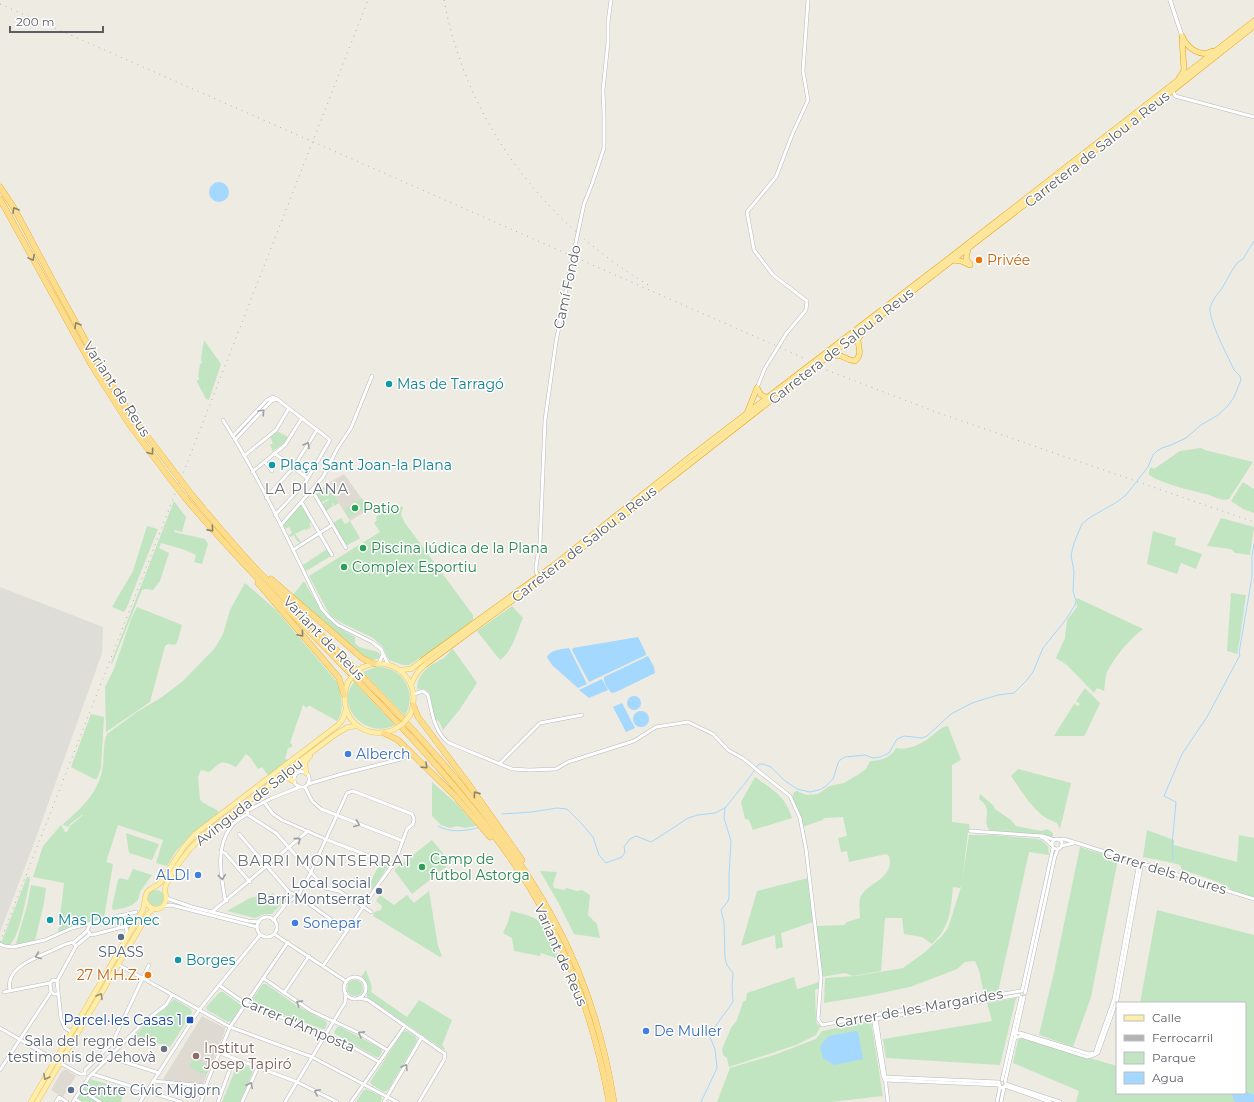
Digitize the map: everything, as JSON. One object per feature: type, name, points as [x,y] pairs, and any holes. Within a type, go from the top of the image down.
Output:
[{"type":"highway","points":[[425,662],[747,413],[769,398],[1254,21]]},
{"type":"highway","points":[[1135,120],[1174,93],[1254,27]]},
{"type":"highway","name":"Carretera de Salou a Reus","points":[[425,662],[556,568],[777,395],[1254,27]]},
{"type":"highway","points":[[1182,36],[1185,44],[1201,54],[1208,54],[1232,38]]},
{"type":"highway","points":[[1166,90],[1184,70],[1182,36]]},
{"type":"highway","points":[[1183,54],[1192,48]]},
{"type":"highway","name":"Variant de Reus","points":[[0,187],[14,208],[98,363],[134,419],[191,494],[243,559],[413,730],[463,787],[521,864],[566,944],[588,997],[602,1040],[614,1102]]},
{"type":"highway","name":"Variant de Reus","points":[[0,199],[92,366],[129,424],[171,480],[186,499],[409,733],[459,791],[516,868],[550,924],[574,975],[596,1041],[609,1102]]},
{"type":"highway","points":[[952,260],[961,261],[970,265],[966,259],[968,249]]},
{"type":"highway","points":[[777,395],[783,394],[831,357],[837,355],[844,356],[849,360],[855,361],[861,353],[858,339],[865,327]]},
{"type":"highway","points":[[757,388],[761,395],[769,398]]},
{"type":"highway","points":[[747,413],[757,388]]},
{"type":"highway","points":[[344,695],[339,678],[243,567],[243,559],[249,558],[362,658],[377,663]]},
{"type":"highway","points":[[413,705],[418,717],[468,782],[520,856],[533,878],[534,885]]},
{"type":"highway","points":[[384,733],[398,740],[455,796],[490,836],[550,924]]},
{"type":"main road","points":[[400,670],[411,669],[425,662]]},
{"type":"main road","points":[[411,685],[413,679],[425,662]]},
{"type":"main road","points":[[377,663],[388,664],[400,670],[411,685],[414,694],[413,705],[410,715],[403,724],[384,733],[372,732],[358,726],[351,719],[346,709],[344,695],[348,682],[354,674],[363,667],[377,663]]},
{"type":"main road","name":"Avinguda de Salou","points":[[155,888],[160,883],[174,859],[195,834],[331,730],[343,719],[346,709]]},
{"type":"main road","name":"Avinguda de Salou","points":[[164,892],[165,886],[179,862],[199,839],[336,734],[348,727],[358,726]]},
{"type":"main road","points":[[306,773],[305,762],[320,746]]},
{"type":"main road","points":[[267,786],[286,777],[294,782]]},
{"type":"main road","points":[[31,1102],[136,923],[143,910],[146,902],[145,896],[148,891],[155,888],[160,889],[164,892],[166,898],[163,906],[153,909],[148,914],[119,965],[56,1061],[37,1102]]},
{"type":"main road","points":[[146,902],[153,909]]},
{"type":"street","name":"Camí Fondo","points":[[538,576],[536,566],[540,543],[545,420],[556,342],[584,204],[604,148],[602,90],[608,42],[610,0]]},
{"type":"street","points":[[757,388],[765,368],[786,334],[806,310],[807,301],[773,275],[754,250],[747,212],[776,177],[792,135],[808,100],[803,71],[808,0]]},
{"type":"street","points":[[1170,0],[1182,36]]},
{"type":"street","points":[[1174,93],[1175,96],[1254,117]]},
{"type":"street","points":[[280,525],[323,477],[337,449],[351,428],[372,376]]},
{"type":"street","points":[[235,440],[271,399]]},
{"type":"street","points":[[233,436],[271,399],[277,399],[330,440],[305,483],[275,515]]},
{"type":"street","points":[[244,456],[276,430],[289,408]]},
{"type":"street","points":[[252,472],[285,445],[302,418]]},
{"type":"street","points":[[223,420],[275,515],[322,609],[328,617],[338,625],[372,642],[381,649],[388,664]]},
{"type":"street","points":[[266,498],[293,468],[316,430]]},
{"type":"street","points":[[274,453],[307,478]]},
{"type":"street","points":[[265,462],[272,471]]},
{"type":"street","points":[[312,490],[346,548]]},
{"type":"street","points":[[302,502],[332,556]]},
{"type":"street","points":[[293,550],[332,525]]},
{"type":"street","points":[[377,663],[383,654]]},
{"type":"street","points":[[414,694],[423,691],[428,695],[434,723],[445,740],[500,763],[540,723],[582,715]]},
{"type":"street","name":"Carrer de les Margarides","points":[[500,763],[512,769],[556,769],[568,762],[634,741],[656,727],[688,722],[713,734],[728,750],[744,759],[790,796],[800,818],[806,849],[820,970],[821,982],[818,1019],[822,1026],[895,1012],[1022,994]]},
{"type":"street","points":[[227,901],[225,899],[222,880],[221,852],[230,827],[248,812],[264,802],[305,787],[309,783],[405,758]]},
{"type":"street","points":[[290,792],[294,787],[295,775],[297,772],[301,771],[306,773],[309,777],[309,783]]},
{"type":"street","points":[[294,782],[300,788]]},
{"type":"street","points":[[305,787],[308,795],[321,809],[403,841]]},
{"type":"street","points":[[273,920],[288,903],[298,896],[311,872],[345,795],[353,791],[409,812],[414,817],[413,824],[407,829],[395,862],[323,966]]},
{"type":"street","points":[[264,802],[277,818],[325,839],[393,865]]},
{"type":"street","points":[[248,812],[248,816],[276,833],[326,888],[339,891],[371,912]]},
{"type":"street","points":[[212,912],[250,882],[308,831]]},
{"type":"street","name":"Carrer dels Roures","points":[[970,831],[1050,837],[1057,840],[1064,839],[1254,899]]},
{"type":"street","points":[[240,834],[288,891],[298,896],[348,931]]},
{"type":"street","name":"Carrer dels Roures","points":[[1037,836],[1044,839],[1052,847]]},
{"type":"street","points":[[1001,1102],[1003,1084],[1015,1035],[1022,994],[1052,847],[1052,842],[1057,840],[1061,843],[1061,846],[1055,856],[1022,994]]},
{"type":"street","name":"Carrer dels Roures","points":[[1061,846],[1076,843]]},
{"type":"street","points":[[1052,847],[1058,849]]},
{"type":"street","points":[[221,852],[225,853],[250,882]]},
{"type":"street","points":[[1116,1002],[1141,867],[1139,862]]},
{"type":"street","points":[[288,891],[288,903]]},
{"type":"street","points":[[166,898],[173,902],[248,921],[259,922]]},
{"type":"street","points":[[163,906],[171,905],[257,928]]},
{"type":"street","points":[[222,905],[220,911],[222,914]]},
{"type":"street","points":[[0,944],[11,946],[45,940],[72,928],[91,922],[136,912]]},
{"type":"street","points":[[56,1061],[70,1031],[127,932],[120,915]]},
{"type":"street","points":[[265,918],[270,918],[273,920],[277,927],[274,934],[268,937],[260,935],[257,928],[259,922],[265,918]]},
{"type":"street","points":[[70,1031],[65,1028],[61,1019],[57,994],[59,990],[57,981],[76,946],[88,933],[91,922]]},
{"type":"street","points":[[10,990],[9,986],[14,973],[32,959],[74,942],[88,933],[92,935],[136,923]]},
{"type":"street","points":[[274,934],[347,982]]},
{"type":"street","points":[[140,1102],[199,1010],[260,935]]},
{"type":"street","points":[[74,942],[74,945],[76,946]]},
{"type":"street","points":[[201,1102],[230,1027],[288,942]]},
{"type":"street","points":[[284,993],[309,956]]},
{"type":"street","points":[[119,965],[230,1027],[312,1057],[397,1102]]},
{"type":"street","points":[[86,1074],[85,1070],[114,1039],[149,966]]},
{"type":"street","points":[[263,978],[311,1011],[361,1034],[387,1050]]},
{"type":"street","points":[[284,1102],[342,1009],[345,1003],[346,994],[344,988],[347,982],[353,978],[361,980],[365,987],[364,994],[368,1000],[445,1054],[444,1060],[418,1102]]},
{"type":"street","points":[[4,992],[50,983],[53,980],[57,981]]},
{"type":"street","points":[[0,1070],[51,992],[50,983]]},
{"type":"street","name":"Carrer d'Amposta","points":[[219,985],[246,1004],[326,1034],[379,1062]]},
{"type":"street","points":[[51,992],[57,994]]},
{"type":"street","points":[[346,994],[352,998],[368,1000]]},
{"type":"street","points":[[359,998],[364,994]]},
{"type":"street","points":[[80,1102],[74,1100],[96,1070],[145,1022],[166,1005],[172,995]]},
{"type":"street","points":[[342,1009],[352,998]]},
{"type":"street","points":[[1015,1035],[1087,1057],[1092,1056],[1098,1053],[1116,1003]]},
{"type":"street","points":[[875,1017],[888,1102]]},
{"type":"street","points":[[351,1102],[405,1026]]},
{"type":"street","points":[[0,1028],[80,1074],[86,1074],[181,1102]]},
{"type":"street","points":[[384,1102],[422,1037]]},
{"type":"street","points":[[114,1039],[121,1045]]},
{"type":"street","points":[[220,1053],[297,1082],[337,1102]]},
{"type":"street","points":[[109,1057],[159,1073]]},
{"type":"street","points":[[218,1102],[234,1058]]},
{"type":"street","points":[[242,1102],[258,1067]]},
{"type":"street","points":[[96,1070],[96,1073],[100,1078]]},
{"type":"street","points":[[885,1078],[1003,1084],[1060,1102]]},
{"type":"street","points":[[153,1081],[206,1086]]},
{"type":"street","points":[[996,1102],[1003,1084]]},
{"type":"street","points":[[1003,1084],[1050,1102]]},
{"type":"street","points":[[81,1090],[100,1102]]},
{"type":"street","points":[[56,1102],[59,1097],[67,1102]]},
{"type":"shaded area","points":[[344,474],[369,509],[350,521],[327,484]]},
{"type":"shaded area","points":[[0,587],[103,627],[102,653],[33,846],[0,932]]},
{"type":"shaded area","name":"Institut Josep Tapiró","points":[[202,1016],[225,1028],[203,1084],[162,1081]]},
{"type":"shaded area","points":[[64,1070],[67,1070],[76,1076],[63,1097],[51,1090]]},
{"type":"green space","points":[[204,340],[221,364],[209,400],[206,399],[197,382],[197,380],[199,380],[200,364],[202,363],[201,358]]},
{"type":"green space","points":[[277,431],[288,437],[284,443],[273,451],[270,445],[273,443],[270,437]]},
{"type":"green space","points":[[1201,448],[1253,462],[1229,499],[1220,499],[1176,486],[1149,475],[1151,467],[1154,469],[1180,451]]},
{"type":"green space","points":[[1243,482],[1254,489],[1254,513],[1243,509],[1231,501]]},
{"type":"green space","points":[[327,484],[339,503],[334,506],[332,503],[333,506],[326,511],[322,504],[329,500],[328,499],[321,503],[316,495],[324,487],[325,489],[327,487]]},
{"type":"green space","name":"Patio","points":[[362,498],[367,507],[349,518],[344,510]]},
{"type":"green space","points":[[174,501],[186,517],[182,532],[175,530],[174,532],[205,539],[208,544],[202,564],[194,562],[196,556],[194,554],[180,548],[161,543],[159,548],[169,553],[160,581],[153,590],[142,590],[112,664],[111,663]]},
{"type":"green space","points":[[301,505],[311,522],[309,524],[312,524],[310,526],[311,528],[307,529],[307,531],[305,529],[295,534],[301,542],[300,543],[294,535],[290,537],[289,535],[292,533],[289,527],[285,529],[283,524]]},
{"type":"green space","points":[[390,505],[394,510],[403,506],[401,515],[405,523],[473,615],[473,620],[437,647],[409,665],[403,665],[389,660],[382,646],[373,638],[331,616],[309,576],[380,532],[374,523],[377,520],[376,517]]},
{"type":"green space","points":[[341,518],[345,524],[350,521],[360,538],[346,546],[333,523]]},
{"type":"green space","points":[[1221,518],[1254,527],[1250,555],[1235,553],[1231,549],[1207,546]]},
{"type":"green space","points":[[147,526],[158,529],[124,612],[112,607],[133,571]]},
{"type":"green space","points":[[1153,531],[1176,538],[1175,545],[1202,554],[1196,569],[1181,563],[1177,574],[1147,564]]},
{"type":"green space","points":[[327,549],[331,556],[306,571],[303,565]]},
{"type":"green space","points":[[304,581],[325,614],[337,625],[355,637],[355,643],[359,647],[378,652],[380,655],[379,658],[374,660],[364,657],[293,595]]},
{"type":"green space","points":[[245,583],[276,610],[337,682],[340,691],[342,708],[337,721],[310,706],[307,708],[303,705],[290,743],[292,744],[292,747],[288,748],[285,759],[289,760],[268,775],[262,767],[258,769],[250,757],[246,754],[236,767],[223,762],[209,772],[201,770],[198,777],[200,800],[218,811],[218,813],[191,835],[176,851],[167,866],[156,863],[163,840],[118,825],[106,862],[113,864],[104,918],[68,928],[58,934],[64,883],[33,877],[43,846],[61,825],[65,832],[67,832],[70,826],[83,815],[68,827],[63,825],[89,798],[98,783],[103,765],[104,745],[107,734],[183,681],[215,648],[223,634],[230,610]]},
{"type":"green space","points":[[1231,593],[1246,595],[1237,654],[1227,651]]},
{"type":"green space","points":[[1077,598],[1143,629],[1123,649],[1110,666],[1106,674],[1104,691],[1097,688],[1094,693],[1067,665],[1056,658],[1065,638],[1067,620],[1077,607]]},
{"type":"green space","points":[[512,606],[523,618],[511,646],[500,660],[477,631]]},
{"type":"green space","points":[[137,607],[182,625],[177,643],[174,645],[168,644],[165,646],[150,702],[106,732],[105,687],[114,669],[131,619]]},
{"type":"green space","points":[[453,649],[477,683],[460,709],[443,730],[439,721],[435,720],[429,693],[424,689],[417,689],[417,685],[425,670],[444,658]]},
{"type":"green space","points":[[376,667],[394,671],[406,682],[410,698],[409,707],[405,716],[363,672]]},
{"type":"green space","points":[[354,682],[395,725],[384,728],[374,728],[364,724],[356,718],[348,701],[349,691]]},
{"type":"green space","points":[[1085,688],[1100,703],[1086,733],[1084,736],[1054,736],[1074,704],[1078,706],[1080,704],[1076,701]]},
{"type":"green space","points":[[91,714],[104,717],[101,768],[97,779],[94,779],[71,767]]},
{"type":"green space","points":[[948,726],[961,760],[952,765],[952,822],[969,824],[970,831],[968,832],[962,881],[969,835],[994,835],[1037,839],[1041,840],[1048,846],[1049,855],[1029,852],[998,992],[984,994],[979,970],[975,961],[965,962],[957,969],[910,987],[824,1003],[825,978],[856,976],[903,968],[924,953],[942,936],[948,928],[962,884],[960,888],[953,887],[950,911],[946,925],[938,938],[932,944],[922,937],[904,934],[902,918],[885,918],[881,971],[853,976],[845,973],[822,977],[816,926],[844,925],[847,922],[860,918],[860,898],[864,891],[885,875],[890,864],[889,856],[886,854],[849,862],[847,851],[841,852],[838,838],[847,836],[843,817],[824,818],[823,820],[802,827],[793,800],[794,792],[797,791],[806,795],[818,794],[830,786],[844,783],[866,769],[870,761],[885,758],[892,754],[896,748],[904,749],[918,745],[940,729]]},
{"type":"green space","points":[[1018,769],[1071,783],[1060,829],[1057,823],[1046,818],[1031,804],[1011,776]]},
{"type":"green space","points":[[755,777],[782,798],[786,803],[792,818],[753,830],[749,820],[745,819],[741,802]]},
{"type":"green space","points":[[432,782],[458,805],[476,826],[465,828],[457,826],[450,828],[441,825],[432,816]]},
{"type":"green space","points":[[980,794],[993,805],[995,809],[1011,820],[1016,826],[1041,831],[1047,829],[1053,833],[1053,837],[989,830],[986,822],[986,807],[979,799]]},
{"type":"green space","points":[[1147,830],[1174,840],[1174,845],[1237,862],[1239,835],[1254,838],[1254,897],[1233,891],[1217,882],[1182,870],[1180,865],[1143,857]]},
{"type":"green space","points":[[126,833],[159,844],[152,860],[129,853]]},
{"type":"green space","name":"Camp de futbol Astorga","points":[[432,840],[451,863],[412,894],[394,870]]},
{"type":"green space","points":[[1080,847],[1118,859],[1091,997],[1073,1047],[1039,1035],[1054,972]]},
{"type":"green space","points":[[380,863],[388,866],[372,890],[368,887]]},
{"type":"green space","points":[[133,869],[152,875],[140,892],[138,900],[132,905],[113,910],[112,907],[118,880],[120,878],[128,880]]},
{"type":"green space","points":[[540,871],[557,872],[553,884],[554,888],[564,890],[567,888],[577,891],[582,890],[590,895],[588,915],[597,924],[600,938],[574,934]]},
{"type":"green space","points":[[27,877],[30,878],[22,915],[16,935],[8,946],[1,943]]},
{"type":"green space","points":[[808,878],[813,922],[781,933],[783,947],[776,949],[775,935],[741,946],[757,891]]},
{"type":"green space","points":[[31,885],[46,888],[44,903],[35,941],[17,945],[16,943],[27,906]]},
{"type":"green space","points":[[156,890],[163,895],[164,898],[159,905],[156,906],[149,901],[148,898],[153,891]]},
{"type":"green space","points":[[429,891],[438,946],[442,956],[440,957],[373,916],[374,912],[381,910],[382,906],[376,901],[380,895],[394,905],[407,895],[414,903]]},
{"type":"green space","points":[[274,893],[274,896],[284,896],[284,901],[272,914],[264,914],[255,918],[227,911],[250,898]]},
{"type":"green space","points":[[1157,910],[1254,935],[1254,1102],[1076,1102],[1079,1091],[1013,1063],[1018,1040],[1022,1038],[1116,1066],[1116,1094],[1246,1094],[1246,1002],[1140,1002]]},
{"type":"green space","points":[[511,911],[530,916],[543,925],[559,959],[541,953],[540,956],[514,951],[512,938],[503,933]]},
{"type":"green space","points":[[366,970],[372,987],[371,992],[407,1017],[419,1000],[452,1020],[442,1045],[445,1049],[444,1050],[367,997],[367,985],[361,977]]},
{"type":"green space","points":[[794,977],[797,989],[820,982],[819,988],[815,990],[816,1021],[817,1024],[821,1026],[816,1035],[796,1045],[729,1067],[727,1058],[723,1055],[722,1049],[731,1028],[737,1020],[743,1002],[746,1000],[747,993]]},
{"type":"green space","points":[[355,980],[362,985],[363,988],[358,995],[355,996],[348,991],[347,988],[352,981]]},
{"type":"green space","points":[[263,984],[266,984],[297,1006],[326,1021],[327,1024],[325,1029],[251,1003]]},
{"type":"green space","points":[[220,992],[223,992],[241,1005],[232,1021],[228,1022],[207,1010],[206,1007]]},
{"type":"green space","points":[[1016,998],[1000,1065],[886,1058],[883,1039],[992,1021],[987,1003]]},
{"type":"green space","points":[[174,999],[191,1009],[192,1013],[170,1047],[134,1036],[153,1017],[165,1009]]},
{"type":"green space","points":[[871,1021],[883,1096],[831,1102],[717,1102],[730,1068],[777,1054],[816,1039],[822,1031]]},
{"type":"green space","points":[[337,1027],[340,1027],[380,1048],[382,1051],[381,1054],[379,1057],[376,1057],[335,1034],[334,1032]]},
{"type":"green space","points":[[407,1031],[416,1037],[417,1041],[388,1090],[384,1092],[372,1085],[370,1082],[403,1032]]},
{"type":"green space","points":[[193,1058],[210,1067],[206,1075],[189,1067]]},
{"type":"green space","points":[[238,1063],[254,1069],[240,1102],[222,1102]]},
{"type":"green space","points":[[90,1079],[125,1089],[121,1102],[75,1102]]},
{"type":"green space","points":[[366,1089],[381,1096],[381,1102],[356,1102]]},
{"type":"water","points":[[215,182],[223,182],[229,188],[229,196],[223,202],[215,202],[209,196],[209,188]]},
{"type":"water","points":[[638,637],[646,655],[589,682],[572,650],[573,648]]},
{"type":"water","points":[[569,648],[587,684],[578,688],[552,665],[547,657],[553,651]]},
{"type":"water","points":[[648,656],[654,667],[655,673],[616,692],[610,692],[605,683],[604,677]]},
{"type":"water","points":[[602,679],[608,690],[589,698],[579,690]]},
{"type":"water","points":[[631,696],[637,696],[641,700],[641,706],[637,710],[631,710],[627,706],[627,700]]},
{"type":"water","points":[[622,703],[635,728],[626,732],[613,707]]},
{"type":"water","points":[[641,711],[648,716],[649,719],[644,726],[641,727],[634,722],[633,719],[638,712]]},
{"type":"water","points":[[856,1031],[858,1032],[863,1059],[834,1065],[823,1058],[820,1046],[829,1036]]},
{"type":"water","points":[[1246,1091],[1254,1095],[1254,1102],[1235,1102],[1232,1094],[1246,1094]]},
{"type":"waterway","points":[[502,814],[532,812],[557,808],[567,809],[593,837],[599,855],[606,863],[622,857],[625,852],[624,847],[630,839],[636,836],[651,842],[688,818],[715,813],[725,808],[759,764],[771,767],[784,780],[797,789],[810,792],[819,790],[825,787],[833,779],[838,763],[845,757],[865,755],[873,758],[880,757],[889,753],[897,739],[904,736],[922,738],[927,736],[951,714],[972,703],[998,695],[1014,693],[1033,672],[1043,648],[1067,618],[1075,605],[1076,601],[1073,591],[1074,572],[1071,555],[1082,524],[1126,495],[1148,467],[1153,455],[1157,451],[1186,438],[1201,425],[1218,415],[1227,407],[1234,397],[1241,380],[1240,376],[1234,370],[1219,339],[1212,322],[1210,308],[1233,269],[1238,262],[1243,259],[1254,241]]},
{"type":"waterway","points":[[1173,860],[1172,845],[1176,802],[1164,796],[1182,754],[1207,717],[1240,655],[1239,653],[1252,577],[1252,556],[1254,543]]},
{"type":"waterway","points":[[701,1102],[717,1068],[715,1049],[709,1035],[733,1002],[733,973],[727,965],[725,958],[724,922],[721,910],[728,901],[729,897],[731,841],[724,818],[725,808]]},
{"type":"waterway","points":[[438,826],[447,830],[462,831],[478,828]]},
{"type":"railway","points":[[0,942],[368,0]]},
{"type":"railway","points":[[444,0],[455,45],[471,88],[491,128],[516,166],[544,200],[576,232],[612,261],[650,286]]},
{"type":"railway","points":[[0,4],[806,359]]},
{"type":"railway","points":[[821,368],[936,412],[1254,522]]},
{"type":"place","name":"Privée","points":[[979,260]]},
{"type":"place","name":"Mas de Tarragó","points":[[389,384]]},
{"type":"place","name":"Plaça Sant Joan-la Plana","points":[[272,465]]},
{"type":"place","name":"Patio","points":[[355,508]]},
{"type":"place","name":"Piscina lúdica de la Plana","points":[[363,548]]},
{"type":"place","name":"Complex Esportiu","points":[[344,567]]},
{"type":"place","name":"Alberch","points":[[348,754]]},
{"type":"place","name":"Camp de futbol Astorga","points":[[422,867]]},
{"type":"place","name":"ALDI","points":[[198,875]]},
{"type":"place","name":"Local social Barri Montserrat","points":[[379,891]]},
{"type":"place","name":"Mas Domènec","points":[[50,920]]},
{"type":"place","name":"Sonepar","points":[[295,923]]},
{"type":"place","name":"SPASS","points":[[121,937]]},
{"type":"place","name":"Borges","points":[[178,960]]},
{"type":"place","name":"27 M.H.Z.","points":[[148,975]]},
{"type":"place","name":"Parcel·les Casas 1","points":[[190,1020]]},
{"type":"place","name":"De Muller","points":[[646,1031]]},
{"type":"place","name":"Sala del regne dels testimonis de Jehovà","points":[[164,1049]]},
{"type":"place","name":"Institut Josep Tapiró","points":[[196,1056]]},
{"type":"place","name":"Centre Cívic Migjorn","points":[[71,1090]]},
{"type":"district","name":"LA PLANA","points":[[307,488]]},
{"type":"district","name":"BARRI MONTSERRAT","points":[[325,860]]}]
